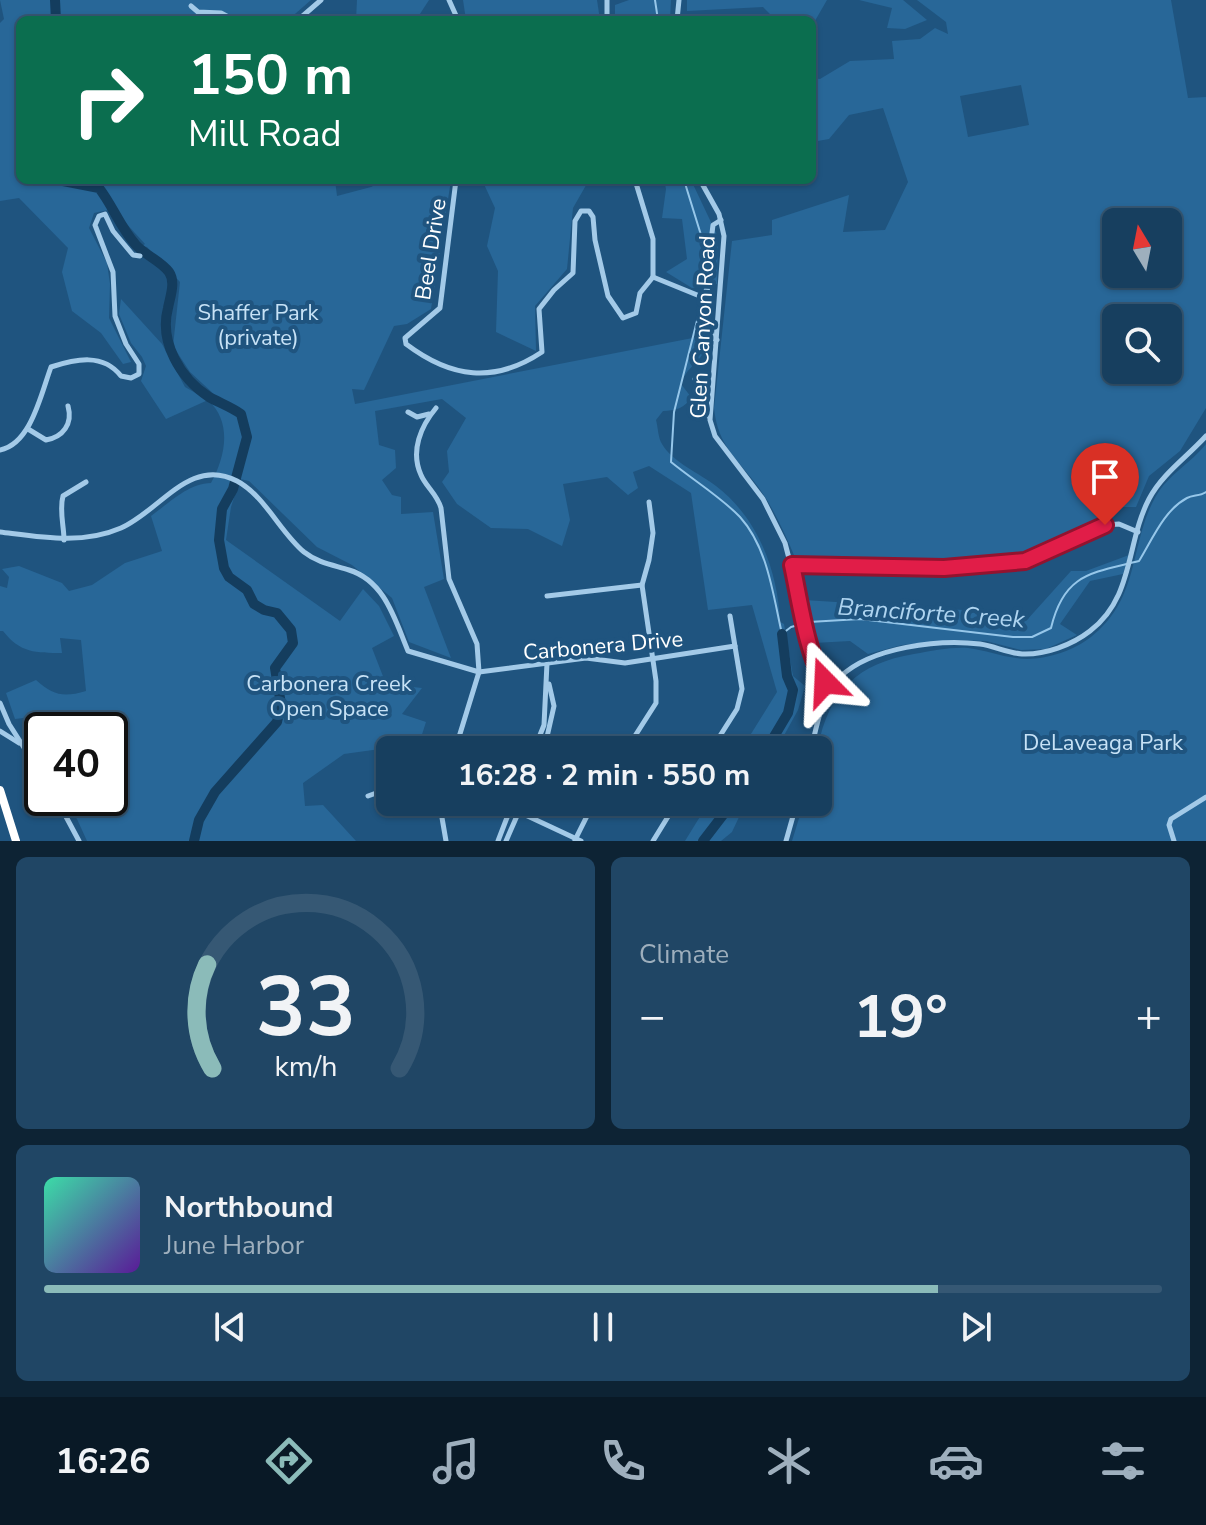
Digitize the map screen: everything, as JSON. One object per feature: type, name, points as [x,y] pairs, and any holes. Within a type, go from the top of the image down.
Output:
[{"type":"highway","points":[[0,790],[16,841]]},
{"type":"street","points":[[303,16],[321,0]]},
{"type":"street","points":[[191,6],[198,12],[227,16]]},
{"type":"street","name":"Beel Drive","points":[[456,184],[440,308],[405,338],[406,344],[421,356],[474,373],[500,373],[522,366],[542,352],[539,309],[573,273],[575,221],[581,211],[589,211],[593,217],[608,296],[623,318],[636,313],[640,293],[653,277]]},
{"type":"street","points":[[636,184],[653,239],[653,277],[705,296]]},
{"type":"street","name":"Glen Canyon Road","points":[[702,184],[721,220],[724,236],[710,420],[715,436],[763,499],[785,543],[819,674],[832,688]]},
{"type":"street","points":[[0,450],[11,447],[28,429],[51,367],[93,359],[113,366],[121,376],[131,378],[139,374],[139,364],[126,344],[115,316],[113,272],[95,225],[99,216],[105,214],[123,246],[133,255],[140,256]]},
{"type":"street","points":[[717,340],[713,338],[705,318],[705,296],[713,225],[721,220]]},
{"type":"street","points":[[695,379],[715,436]]},
{"type":"street","points":[[28,429],[46,440],[59,437],[70,418],[68,406]]},
{"type":"street","points":[[421,430],[408,412],[417,417],[428,415],[436,408],[421,430],[416,456],[420,474],[438,497],[449,579],[477,644],[479,672],[459,736]]},
{"type":"street","points":[[815,736],[823,705],[840,678],[865,661],[888,652],[954,642],[982,644],[1021,654],[1048,651],[1092,631],[1105,616],[1126,580],[1146,504],[1156,487],[1206,436]]},
{"type":"street","name":"Carbonera Drive","points":[[0,532],[64,540],[121,528],[193,477],[208,473],[223,474],[250,491],[305,552],[328,566],[353,571],[385,596],[408,651],[479,672],[586,658],[625,663],[653,661],[735,646]]},
{"type":"street","points":[[64,540],[63,496],[86,482]]},
{"type":"street","points":[[635,736],[656,703],[642,585],[653,533],[649,502]]},
{"type":"street","points":[[792,565],[983,566],[1025,561],[1105,525],[1119,524],[1138,532]]},
{"type":"street","points":[[547,596],[642,585]]},
{"type":"street","points":[[720,736],[737,709],[742,689],[730,616]]},
{"type":"street","points":[[540,736],[544,725],[547,663]]},
{"type":"street","points":[[819,674],[826,679],[840,678]]},
{"type":"street","points":[[819,674],[823,705]]},
{"type":"street","points":[[547,675],[554,706],[547,736]]},
{"type":"street","points":[[0,703],[23,746]]},
{"type":"street","points":[[9,724],[0,729],[23,746]]},
{"type":"street","points":[[368,796],[376,793]]},
{"type":"street","points":[[1174,841],[1169,825],[1171,819],[1206,797]]},
{"type":"street","points":[[66,816],[79,841]]},
{"type":"street","points":[[442,816],[446,841]]},
{"type":"street","points":[[498,841],[508,816]]},
{"type":"street","points":[[506,841],[517,816]]},
{"type":"street","points":[[527,816],[577,840],[588,816]]},
{"type":"street","points":[[653,841],[668,816]]},
{"type":"street","points":[[786,841],[793,816]]},
{"type":"green space","points":[[0,0],[311,0],[293,16],[16,16],[16,184],[336,184],[337,196],[377,184],[450,184],[431,309],[407,324],[394,326],[364,390],[352,389],[355,404],[708,335],[704,352],[681,384],[691,397],[689,401],[679,408],[663,411],[656,420],[660,439],[667,450],[731,499],[763,547],[775,584],[793,676],[805,686],[798,710],[784,736],[750,736],[777,692],[752,605],[708,610],[691,493],[649,466],[633,472],[638,488],[628,495],[607,477],[563,484],[570,520],[562,546],[528,529],[491,528],[457,504],[442,482],[449,472],[447,451],[466,418],[442,399],[375,411],[379,445],[395,450],[396,468],[382,480],[392,495],[401,497],[401,514],[433,512],[444,579],[424,587],[451,658],[409,642],[392,598],[352,565],[317,547],[249,481],[240,479],[231,507],[226,540],[340,621],[363,589],[379,606],[394,636],[372,648],[386,684],[422,688],[402,714],[426,722],[422,736],[376,736],[376,750],[344,754],[303,783],[305,806],[323,805],[356,841],[87,841],[75,816],[128,816],[128,712],[24,712],[24,718],[15,719],[6,693],[36,680],[59,694],[86,691],[81,640],[60,638],[62,653],[36,652],[22,648],[0,631],[0,586],[7,588],[9,577],[2,569],[19,566],[62,583],[69,591],[92,585],[125,563],[162,551],[151,516],[187,490],[211,483],[223,451],[224,430],[216,409],[208,400],[216,396],[190,372],[173,346],[180,282],[147,247],[142,246],[145,244],[113,209],[94,213],[89,228],[107,263],[109,318],[131,362],[123,364],[101,333],[72,311],[62,272],[68,248],[19,198],[0,201],[0,23],[4,19]]},
{"type":"green space","points":[[357,0],[429,0],[419,16],[356,16]]},
{"type":"green space","points":[[463,0],[597,0],[599,16],[465,16]]},
{"type":"green space","points":[[629,0],[671,0],[670,16],[615,16],[615,5]]},
{"type":"green space","points":[[687,0],[827,0],[816,19],[816,16],[772,16],[763,7],[687,11]]},
{"type":"green space","points":[[859,0],[903,0],[927,20],[905,29],[887,28],[892,8]]},
{"type":"green space","points":[[917,0],[1171,0],[1188,98],[1206,97],[1206,408],[1180,451],[1149,476],[1136,507],[1113,507],[1093,526],[1020,557],[954,563],[796,560],[770,505],[724,443],[716,421],[714,408],[732,241],[772,235],[772,220],[849,195],[843,232],[885,230],[908,182],[883,108],[849,115],[829,139],[816,141],[816,78],[850,61],[894,59],[892,41],[920,39],[935,28],[948,34],[946,22]],"holes":[[[1021,85],[1029,125],[968,137],[960,96]]]},
{"type":"green space","points":[[484,184],[587,184],[573,208],[567,269],[535,306],[536,351],[496,332],[498,271],[487,246],[495,208]]},
{"type":"green space","points":[[665,184],[693,184],[718,237],[717,284],[692,288],[666,272],[687,259],[682,219],[662,218]]},
{"type":"green space","points":[[121,299],[162,344],[185,387],[208,400],[166,419],[141,381],[146,366],[131,343],[119,314]]},
{"type":"green space","name":"DeLaveaga Park","points":[[1206,444],[1206,841],[792,841],[800,816],[832,816],[832,736],[821,736],[830,710],[849,683],[877,664],[894,658],[968,648],[1035,659],[1055,655],[1091,637],[1107,622],[1126,588],[1141,532],[1156,496]]},
{"type":"green space","points":[[1129,555],[1123,574],[1090,581],[1060,624],[1077,635],[1046,649],[1021,650],[986,641],[953,640],[902,645],[868,654],[850,641],[814,643],[804,600],[995,612],[1026,621],[1071,571],[1086,571]]},
{"type":"green space","points":[[700,816],[739,816],[732,832],[721,841],[685,841]]},
{"type":"waterway","points":[[55,0],[56,16]]},
{"type":"waterway","points":[[655,0],[657,16]]},
{"type":"waterway","points":[[78,184],[99,188],[136,245],[169,272],[172,285],[166,321],[174,358],[199,389],[241,414],[247,437],[233,489],[222,509],[219,540],[224,568],[229,577],[247,590],[254,604],[277,613],[291,630],[293,643],[275,668],[281,704],[277,722],[215,792],[199,820],[194,841]]},
{"type":"waterway","points":[[685,184],[701,235],[706,279]]},
{"type":"waterway","points":[[705,289],[674,412],[671,462],[724,502],[749,529],[768,572],[782,634],[802,624]]},
{"type":"waterway","name":"Branciforte Creek","points":[[809,622],[860,619],[1032,637],[1051,628],[1057,610],[1072,586],[1094,573],[1139,561],[1172,510],[1187,498],[1206,492]]},
{"type":"waterway","points":[[774,736],[788,713],[793,690],[787,676],[782,634]]},
{"type":"waterway","points":[[703,841],[722,816]]},
{"type":"route","points":[[825,682],[819,674],[811,646],[792,565],[944,568],[1025,561],[1105,525]]},
{"type":"park label","name":"Shaffer Park (private)","points":[[258,324]]},
{"type":"park label","name":"Carbonera Creek Open Space","points":[[329,696]]}]
